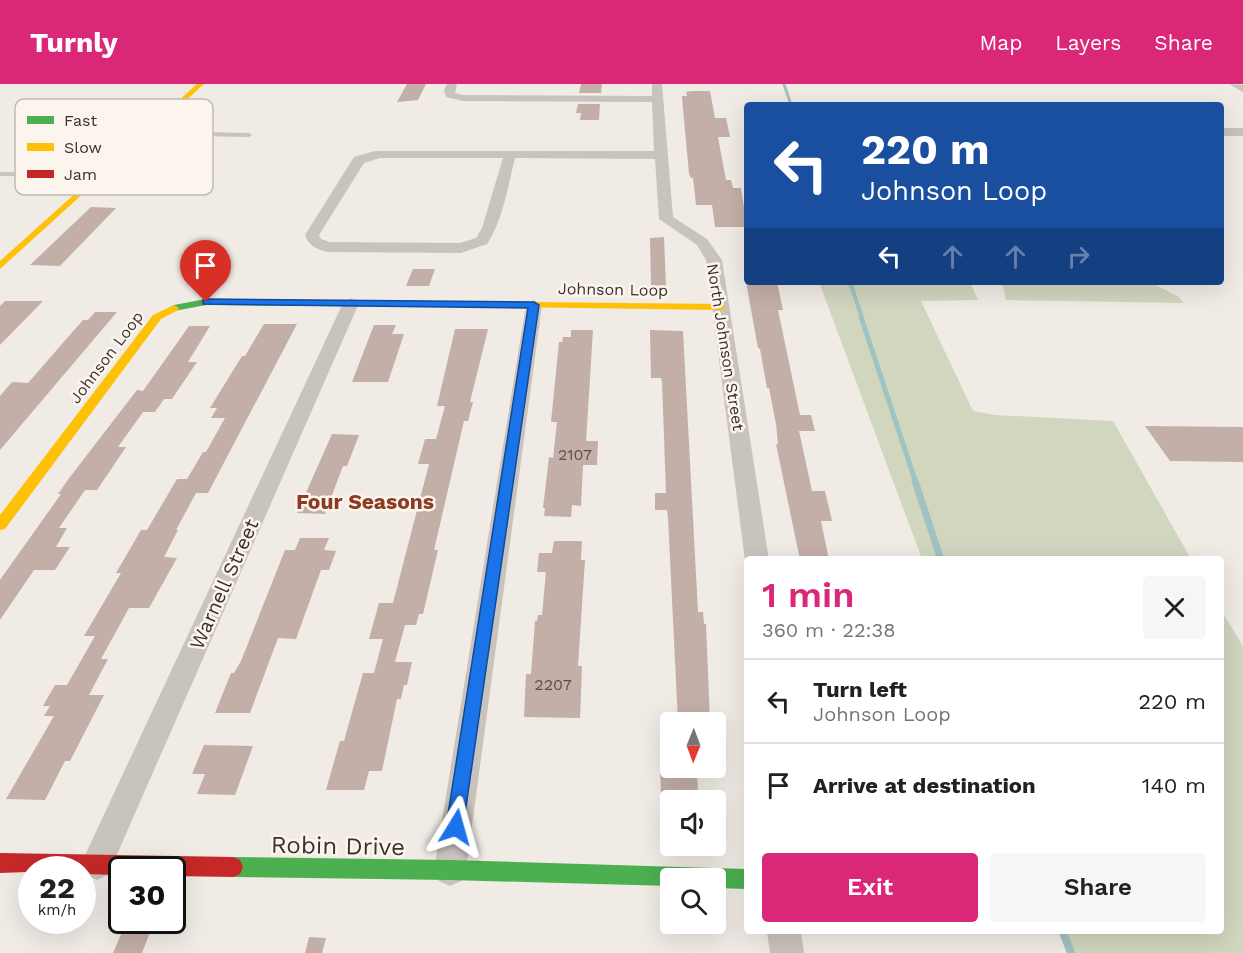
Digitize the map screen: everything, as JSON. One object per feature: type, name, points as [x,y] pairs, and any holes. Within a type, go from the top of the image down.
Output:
[{"type":"street","points":[[184,99],[201,84]]},
{"type":"street","points":[[452,84],[450,94],[463,98],[657,99]]},
{"type":"street","name":"North Johnson Street","points":[[657,84],[666,219],[702,242],[714,260],[756,556]]},
{"type":"street","points":[[1234,84],[1243,89]]},
{"type":"street","points":[[1224,132],[1243,132]]},
{"type":"street","points":[[510,155],[489,228],[482,241],[461,248],[328,247],[315,242],[312,235],[359,160],[379,154],[661,155]]},
{"type":"street","points":[[0,266],[78,195]]},
{"type":"street","name":"Johnson Loop","points":[[0,525],[157,317],[176,307],[206,302],[721,307]]},
{"type":"street","name":"Warnell Street","points":[[97,864],[351,303]]},
{"type":"street","points":[[450,870],[534,305]]},
{"type":"street","name":"Robin Drive","points":[[0,863],[450,870],[744,879]]},
{"type":"street","points":[[784,934],[787,953]]},
{"type":"lane","points":[[213,134],[249,135]]},
{"type":"lane","points":[[0,174],[15,174]]},
{"type":"green space","points":[[820,285],[971,285],[978,300],[921,301],[973,411],[995,415],[1113,421],[1189,556],[921,556]]},
{"type":"green space","points":[[1003,285],[1156,285],[1179,297],[1184,303],[1006,300]]},
{"type":"green space","points":[[1224,615],[1243,646],[1243,953],[1068,953],[1061,934],[1224,934]]},
{"type":"building","points":[[407,84],[426,84],[418,100],[397,102]]},
{"type":"building","points":[[581,84],[602,84],[601,93],[579,93]]},
{"type":"building","points":[[710,91],[715,118],[726,118],[730,137],[718,137],[726,180],[731,180],[733,188],[741,188],[744,227],[715,227],[712,205],[696,205],[693,178],[689,174],[682,96],[687,96],[686,92]]},
{"type":"building","points":[[578,104],[600,104],[599,120],[580,120],[581,113],[576,113]]},
{"type":"building","points":[[91,207],[116,208],[60,266],[30,265]]},
{"type":"building","points":[[664,237],[666,287],[651,287],[650,238]]},
{"type":"building","points":[[413,269],[435,269],[429,286],[406,286]]},
{"type":"building","points":[[747,285],[778,285],[783,310],[778,310],[800,415],[811,415],[815,431],[799,431],[812,491],[825,491],[832,521],[821,521],[828,556],[799,555],[776,444],[778,444],[776,424],[769,388],[767,388]]},
{"type":"building","points":[[5,301],[43,301],[0,345],[0,306]]},
{"type":"building","points":[[95,312],[117,312],[0,450],[0,396],[12,382],[28,383],[83,320],[88,320]]},
{"type":"building","points":[[264,324],[297,324],[208,493],[196,493],[176,530],[178,530],[164,557],[177,558],[149,608],[129,608],[101,659],[108,659],[89,695],[104,695],[70,761],[65,761],[45,800],[6,799],[54,716],[44,716],[50,706],[43,706],[55,685],[67,685],[95,636],[84,636],[121,573],[116,573],[141,530],[147,530],[177,479],[187,479],[203,452],[206,452],[225,418],[211,418],[217,408],[210,408]]},
{"type":"building","points":[[374,325],[396,325],[392,334],[404,334],[388,382],[352,382]]},
{"type":"building","points":[[189,326],[210,326],[188,362],[197,362],[172,399],[164,399],[155,412],[143,412],[118,447],[126,447],[97,490],[85,490],[59,528],[67,528],[56,547],[70,547],[55,570],[34,570],[0,620],[0,580],[61,494],[58,494],[70,477],[137,390],[143,391]]},
{"type":"building","points":[[455,329],[488,329],[470,402],[473,402],[468,421],[464,421],[434,550],[438,550],[423,614],[419,614],[416,625],[405,625],[395,662],[412,662],[407,685],[404,685],[401,699],[397,699],[382,771],[369,771],[364,790],[326,790],[340,741],[344,741],[363,673],[374,673],[383,639],[369,639],[379,603],[393,603],[429,464],[418,464],[425,439],[436,439],[445,406],[437,406]]},
{"type":"building","points":[[571,330],[593,330],[586,441],[598,441],[597,465],[583,465],[581,506],[572,505],[571,517],[544,516],[549,457],[553,458],[557,422],[551,422],[559,342],[562,342],[563,337],[571,337]]},
{"type":"building","points":[[650,330],[683,331],[698,612],[703,612],[704,624],[706,624],[710,712],[678,712],[668,518],[667,510],[655,510],[655,493],[666,493],[662,382],[661,378],[651,378]]},
{"type":"building","points":[[1145,426],[1243,427],[1243,462],[1170,461]]},
{"type":"building","points":[[332,434],[359,435],[347,466],[343,466],[325,514],[297,513]]},
{"type":"building","points":[[300,538],[329,538],[324,550],[336,551],[329,570],[321,570],[296,639],[278,638],[250,713],[215,713],[231,673],[234,673],[241,661],[285,550],[295,550]]},
{"type":"building","points":[[554,541],[582,541],[581,560],[585,560],[578,666],[582,666],[580,718],[524,717],[526,674],[531,674],[535,621],[538,615],[542,615],[546,572],[537,572],[539,553],[552,553]]},
{"type":"building","points":[[204,745],[253,746],[235,795],[197,794],[205,774],[192,774]]},
{"type":"building","points":[[660,778],[697,778],[698,790],[661,790]]},
{"type":"building","points":[[121,934],[149,934],[142,953],[113,953]]},
{"type":"building","points":[[309,937],[326,938],[322,953],[305,953]]},
{"type":"waterway","points":[[784,84],[790,102]]},
{"type":"waterway","points":[[851,285],[862,318]]},
{"type":"waterway","points":[[861,317],[916,483]]},
{"type":"waterway","points":[[915,481],[940,556]]},
{"type":"waterway","points":[[1064,934],[1071,953]]},
{"type":"traffic: fast","points":[[174,308],[206,302],[450,304]]},
{"type":"traffic: fast","points":[[233,867],[450,870],[744,879]]},
{"type":"traffic: slow","points":[[184,99],[201,84]]},
{"type":"traffic: slow","points":[[0,266],[78,195]]},
{"type":"traffic: slow","points":[[450,304],[721,307]]},
{"type":"traffic: slow","points":[[0,525],[157,317],[174,308]]},
{"type":"traffic: jam","points":[[0,863],[233,867]]},
{"type":"district","name":"Four Seasons","points":[[365,502]]},
{"type":"route","points":[[206,302],[534,305],[456,827]]}]
